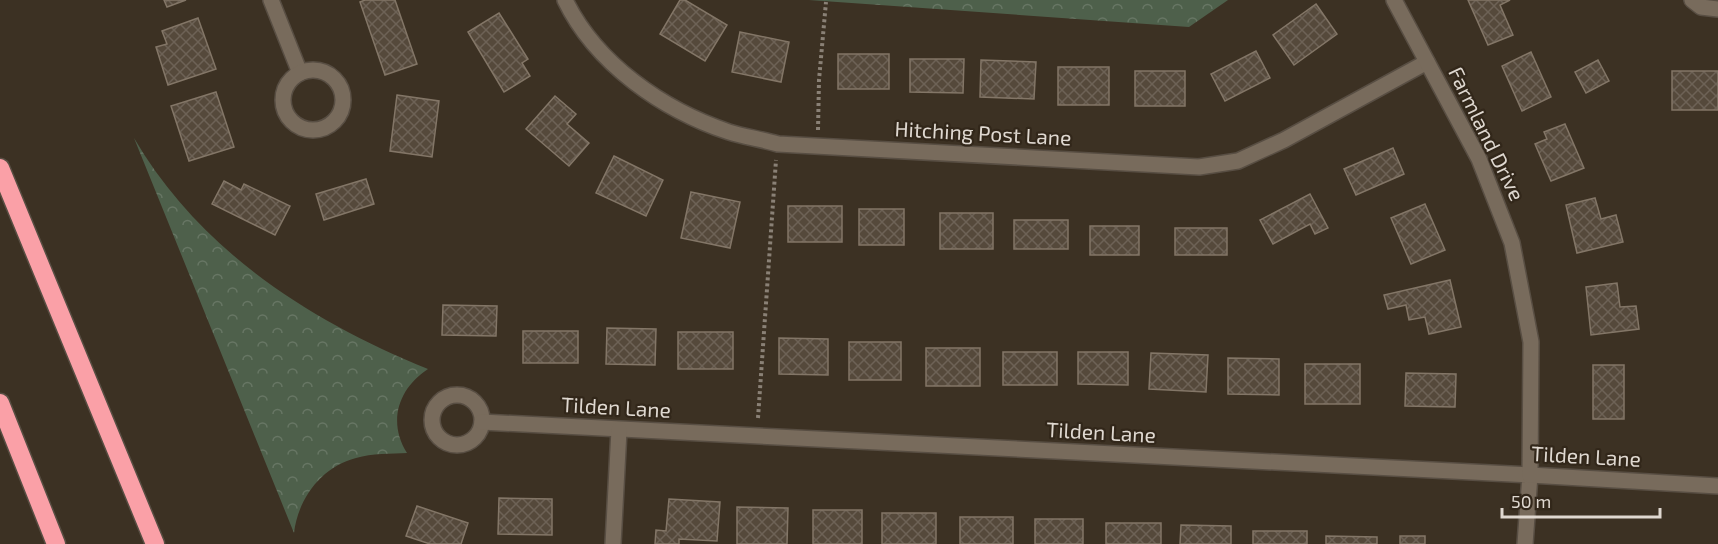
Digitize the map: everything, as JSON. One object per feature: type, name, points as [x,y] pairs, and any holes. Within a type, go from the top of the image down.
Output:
[{"type":"highway","points":[[0,168],[155,544]]},
{"type":"highway","points":[[0,404],[56,544]]},
{"type":"street","points":[[271,0],[300,73]]},
{"type":"street","name":"Hitching Post Lane","points":[[565,0],[580,25],[603,52],[623,73],[654,96],[678,111],[730,133],[777,144],[1199,167],[1216,165],[1238,161],[1284,140],[1427,62]]},
{"type":"street","name":"Farmland Drive","points":[[1394,0],[1479,159],[1512,243],[1531,342],[1530,476],[1525,544]]},
{"type":"street","points":[[1692,0],[1701,7],[1718,9]]},
{"type":"street","name":"Tilden Lane","points":[[482,422],[1718,486]]},
{"type":"street","points":[[613,544],[619,430]]},
{"type":"path","points":[[816,146],[826,2]]},
{"type":"path","points":[[756,436],[777,144]]},
{"type":"green space","points":[[809,0],[1228,0],[1189,27]]},
{"type":"green space","points":[[134,138],[161,178],[191,215],[225,248],[262,278],[301,305],[342,329],[428,369],[410,386],[399,406],[398,429],[407,453],[362,456],[343,462],[332,469],[313,486],[306,497],[296,520],[294,533]]},
{"type":"building","points":[[164,0],[186,0],[167,7]]},
{"type":"building","points":[[395,0],[417,64],[385,75],[360,2]]},
{"type":"building","points":[[680,0],[685,0],[727,25],[705,61],[660,34]]},
{"type":"building","points":[[1468,0],[1510,0],[1500,5],[1513,35],[1488,45]]},
{"type":"building","points":[[1316,4],[1337,34],[1294,65],[1273,35]]},
{"type":"building","points":[[499,13],[528,59],[522,63],[530,76],[504,92],[468,32]]},
{"type":"building","points":[[198,18],[216,69],[168,85],[156,47],[167,44],[162,31]]},
{"type":"building","points":[[740,32],[789,42],[781,82],[732,72]]},
{"type":"building","points":[[1256,51],[1270,78],[1225,101],[1211,74]]},
{"type":"building","points":[[1531,52],[1551,97],[1522,111],[1502,66]]},
{"type":"building","points":[[838,54],[889,54],[889,89],[838,89]]},
{"type":"building","points":[[910,59],[964,59],[963,93],[910,92]]},
{"type":"building","points":[[981,60],[1036,62],[1034,99],[980,97]]},
{"type":"building","points":[[1598,60],[1609,81],[1586,93],[1575,72]]},
{"type":"building","points":[[1058,67],[1109,67],[1109,105],[1058,105]]},
{"type":"building","points":[[1135,71],[1185,71],[1185,106],[1135,106]]},
{"type":"building","points":[[1672,71],[1718,71],[1718,110],[1672,110]]},
{"type":"building","points":[[216,92],[234,147],[189,161],[171,106]]},
{"type":"building","points":[[397,95],[439,101],[432,157],[390,151]]},
{"type":"building","points":[[555,96],[576,114],[567,124],[589,143],[569,166],[526,129]]},
{"type":"building","points":[[1565,124],[1584,168],[1551,181],[1535,144],[1547,139],[1544,132]]},
{"type":"building","points":[[1393,148],[1404,174],[1356,195],[1344,169]]},
{"type":"building","points":[[614,156],[663,180],[646,216],[596,193]]},
{"type":"building","points":[[366,179],[374,204],[324,220],[316,194]]},
{"type":"building","points":[[224,181],[241,190],[244,184],[290,206],[275,235],[212,204]]},
{"type":"building","points":[[691,192],[740,202],[730,248],[681,238]]},
{"type":"building","points":[[1310,194],[1328,228],[1315,234],[1310,224],[1273,244],[1260,220]]},
{"type":"building","points":[[1595,198],[1601,219],[1616,215],[1623,242],[1577,253],[1566,205]]},
{"type":"building","points":[[1425,204],[1445,250],[1411,264],[1391,218]]},
{"type":"building","points":[[788,206],[842,206],[842,242],[788,242]]},
{"type":"building","points":[[859,209],[904,209],[904,245],[859,245]]},
{"type":"building","points":[[940,213],[993,213],[993,249],[940,249]]},
{"type":"building","points":[[1014,220],[1068,220],[1068,249],[1014,249]]},
{"type":"building","points":[[1090,226],[1139,226],[1139,255],[1090,255]]},
{"type":"building","points":[[1175,228],[1227,228],[1227,255],[1175,255]]},
{"type":"building","points":[[1450,280],[1461,327],[1429,334],[1425,317],[1409,320],[1406,305],[1388,309],[1384,295]]},
{"type":"building","points":[[1617,283],[1620,307],[1636,306],[1639,329],[1591,335],[1586,287]]},
{"type":"building","points":[[443,305],[497,306],[496,336],[442,335]]},
{"type":"building","points":[[607,328],[656,329],[655,365],[606,364]]},
{"type":"building","points":[[523,331],[578,331],[578,363],[523,363]]},
{"type":"building","points":[[678,332],[733,332],[733,369],[678,369]]},
{"type":"building","points":[[779,338],[828,339],[828,375],[779,374]]},
{"type":"building","points":[[849,342],[901,342],[901,380],[849,380]]},
{"type":"building","points":[[926,348],[980,348],[980,386],[926,386]]},
{"type":"building","points":[[1003,352],[1057,352],[1057,385],[1003,385]]},
{"type":"building","points":[[1078,352],[1128,352],[1128,385],[1078,384]]},
{"type":"building","points":[[1151,353],[1208,355],[1206,392],[1149,389]]},
{"type":"building","points":[[1228,358],[1279,359],[1279,395],[1228,394]]},
{"type":"building","points":[[1305,364],[1360,364],[1360,404],[1305,404]]},
{"type":"building","points":[[1593,365],[1624,365],[1624,419],[1593,419]]},
{"type":"building","points":[[1406,373],[1456,374],[1455,407],[1405,406]]},
{"type":"building","points":[[499,498],[552,499],[552,535],[498,534]]},
{"type":"building","points":[[669,499],[720,502],[717,541],[679,539],[679,544],[655,544],[656,530],[666,531]]},
{"type":"building","points":[[417,506],[468,523],[461,544],[430,544],[406,536]]},
{"type":"building","points":[[737,507],[788,508],[787,544],[737,544]]},
{"type":"building","points":[[813,510],[862,510],[862,544],[813,544]]},
{"type":"building","points":[[882,513],[936,513],[936,544],[882,544]]},
{"type":"building","points":[[960,517],[1013,517],[1013,544],[960,544]]},
{"type":"building","points":[[1035,519],[1083,519],[1083,544],[1035,544]]},
{"type":"building","points":[[1106,523],[1161,523],[1161,544],[1106,544]]},
{"type":"building","points":[[1181,525],[1231,526],[1231,544],[1180,544]]},
{"type":"building","points":[[1253,531],[1307,531],[1307,544],[1253,544]]},
{"type":"building","points":[[1326,536],[1377,537],[1377,544],[1326,544]]},
{"type":"building","points":[[1400,536],[1425,536],[1425,544],[1400,544]]}]
